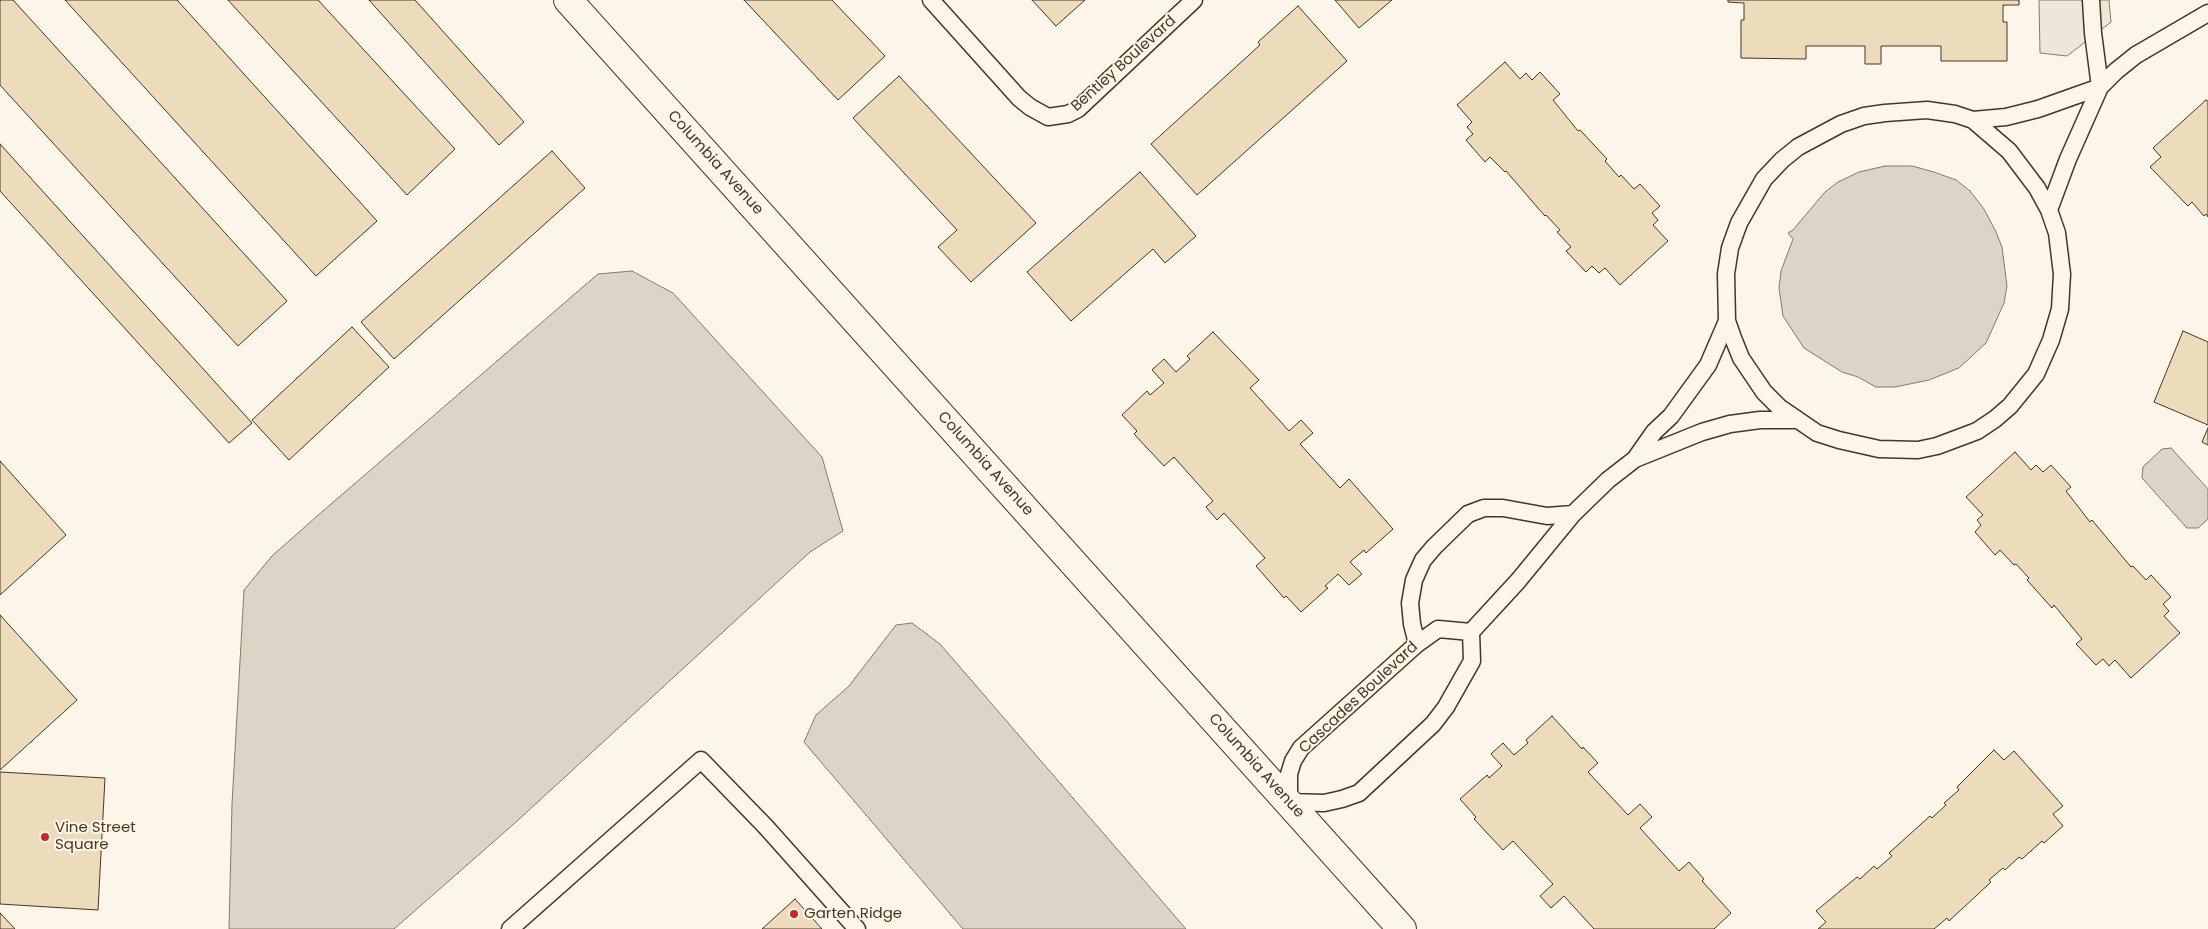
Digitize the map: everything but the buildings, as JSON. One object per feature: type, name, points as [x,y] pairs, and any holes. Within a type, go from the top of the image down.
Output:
[{"type":"street","name":"Columbia Avenue","points":[[568,0],[1402,929]]},
{"type":"lane","name":"Bentley Boulevard","points":[[931,0],[1020,98],[1030,107],[1048,117],[1068,114],[1078,109],[1194,0]]},
{"type":"lane","points":[[2050,210],[2068,159],[2100,87],[2091,0]]},
{"type":"lane","points":[[1973,120],[2006,117],[2100,87],[2136,55],[2208,13]]},
{"type":"lane","points":[[1927,110],[1955,114],[1973,120],[1992,135],[2014,157],[2037,188],[2050,210],[2057,233],[2062,274],[2062,293],[2057,323],[2036,374],[2010,406],[1977,431],[1957,440],[1918,450],[1896,450],[1839,440],[1817,432],[1778,407],[1751,376],[1741,358],[1727,321],[1726,274],[1730,248],[1750,199],[1764,178],[1782,160],[1818,134],[1864,116],[1927,110]]},
{"type":"lane","points":[[1635,459],[1654,432],[1671,416],[1708,365],[1727,321]]},
{"type":"lane","points":[[1289,802],[1324,803],[1359,793],[1420,738],[1446,707],[1472,661],[1471,632],[1518,581],[1573,514],[1608,480],[1635,459],[1702,432],[1730,424],[1760,420],[1796,420]]},
{"type":"lane","points":[[1417,644],[1410,604],[1414,580],[1423,560],[1468,514],[1484,508],[1503,508],[1547,516],[1573,514]]},
{"type":"lane","name":"Cascades Boulevard","points":[[1289,802],[1290,774],[1293,761],[1301,748],[1417,644],[1438,629],[1471,632]]},
{"type":"lane","points":[[510,929],[701,760],[766,827],[857,929]]},
{"type":"shaded area","points":[[2039,0],[2109,0],[2111,22],[2067,56],[2040,53]]},
{"type":"shaded area","points":[[1885,166],[1912,166],[1934,172],[1956,180],[1970,191],[1984,209],[2002,247],[2007,286],[2004,303],[1986,343],[1959,368],[1929,380],[1895,387],[1876,387],[1858,377],[1842,372],[1804,348],[1783,316],[1779,288],[1781,271],[1793,239],[1788,233],[1793,230],[1825,192],[1838,182],[1859,172]]},
{"type":"shaded area","points":[[632,271],[673,293],[822,457],[843,531],[810,552],[516,822],[394,929],[229,929],[232,804],[244,590],[272,556],[598,274]]},
{"type":"shaded area","points":[[2171,448],[2208,489],[2208,519],[2198,528],[2187,528],[2142,478],[2143,467],[2162,449]]},
{"type":"shaded area","points":[[912,623],[940,644],[1186,929],[963,929],[804,742],[816,715],[849,686],[896,625]]},
{"type":"place","name":"Vine Street Square","points":[[45,837]]},
{"type":"place","name":"Garten Ridge","points":[[794,914]]}]
